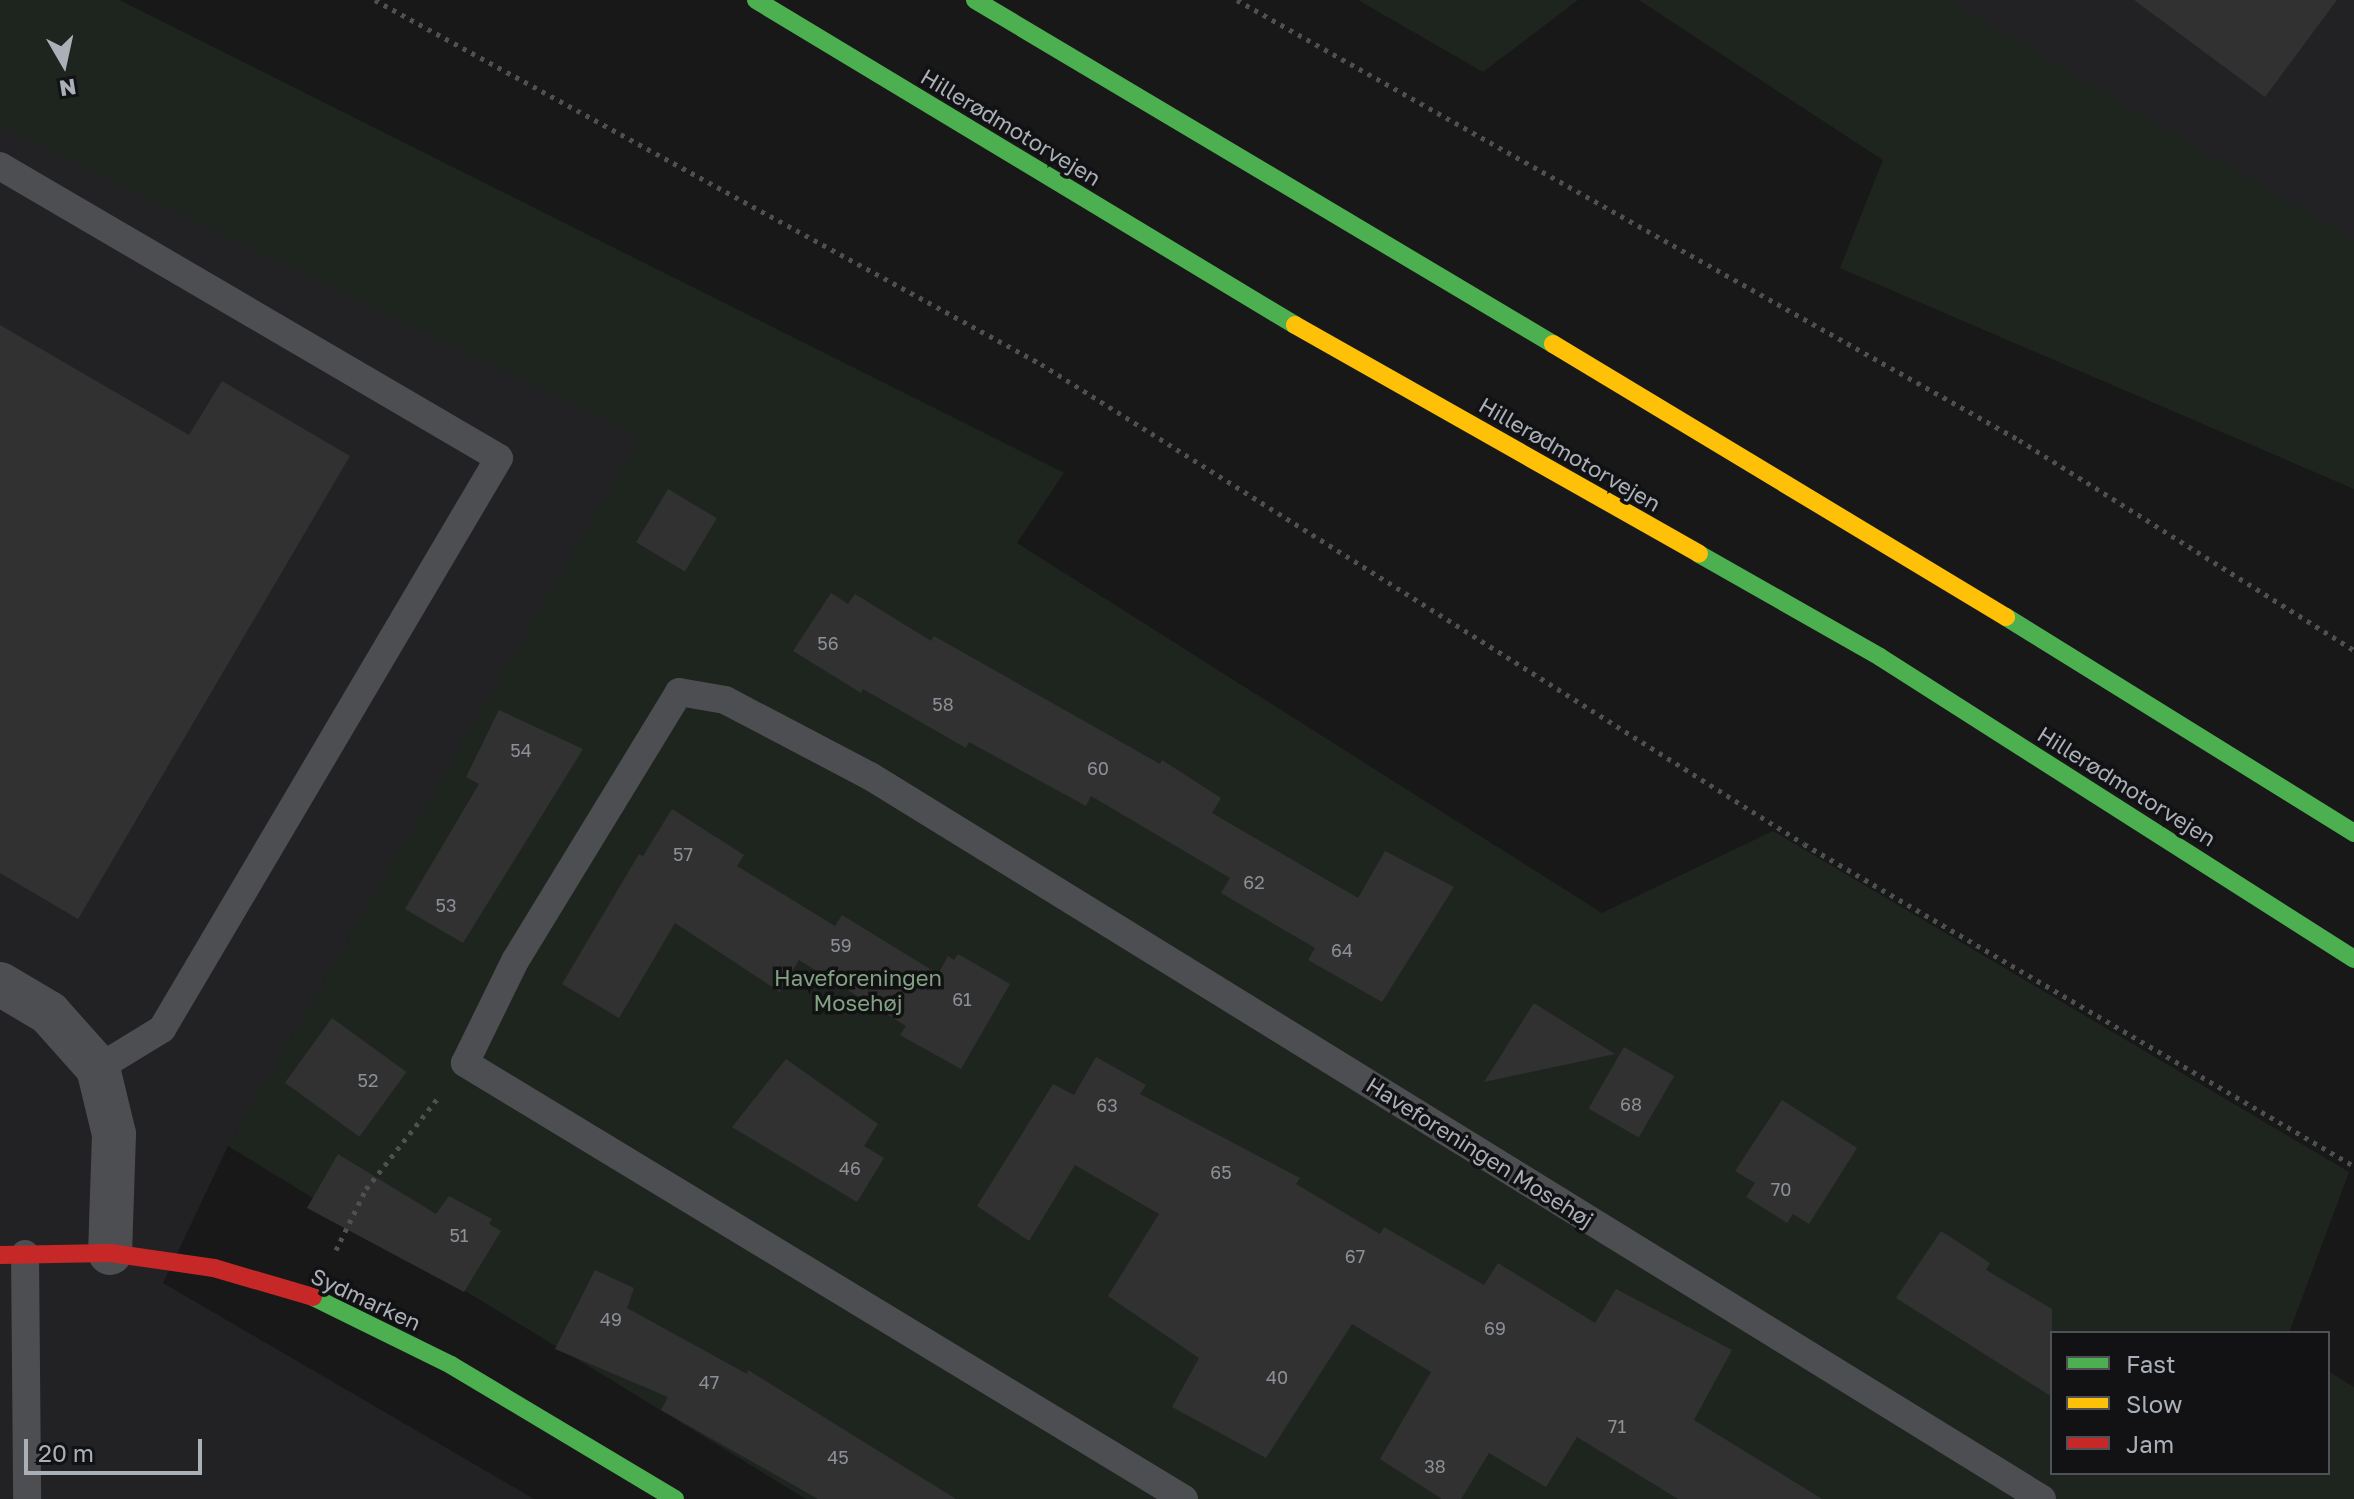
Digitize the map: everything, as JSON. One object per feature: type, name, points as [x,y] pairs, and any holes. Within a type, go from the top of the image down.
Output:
[{"type":"main road","points":[[975,0],[1804,493],[2354,833]]},
{"type":"main road","name":"Hillerødmotorvejen","points":[[758,1],[1226,286],[1880,657],[2354,959]]},
{"type":"main road","name":"Sydmarken","points":[[12,1255],[110,1253],[214,1268],[312,1297],[451,1365],[675,1499]]},
{"type":"street","points":[[0,984],[49,1013],[98,1068],[114,1134],[110,1253]]},
{"type":"lane","points":[[0,166],[499,458],[162,1029],[98,1068]]},
{"type":"lane","name":"Haveforeningen Mosehøj","points":[[465,1063],[515,961],[679,692],[725,700],[884,784],[2042,1499]]},
{"type":"lane","points":[[465,1063],[1184,1499]]},
{"type":"lane","points":[[12,1255],[27,1499]]},
{"type":"path","points":[[375,0],[1041,364],[1804,844],[2354,1166]]},
{"type":"path","points":[[1237,0],[2019,440],[2354,650]]},
{"type":"path","points":[[312,1297],[366,1189],[465,1063]]},
{"type":"shaded area","points":[[0,0],[696,341],[228,1146],[163,1283],[534,1499],[0,1499]]},
{"type":"shaded area","points":[[1639,0],[2354,0],[2354,469],[1883,160]]},
{"type":"green space","name":"Haveforeningen Mosehøj","points":[[0,0],[119,0],[1064,473],[1017,543],[1602,913],[1773,831],[2349,1172],[2290,1331],[2050,1331],[2050,1475],[2330,1475],[2330,1372],[2354,1387],[2354,1499],[806,1499],[228,1146],[640,437],[0,126]]},
{"type":"green space","points":[[1358,0],[1578,0],[1483,72]]},
{"type":"green space","points":[[1639,0],[1948,0],[2354,240],[2354,489],[1840,268],[1883,160]]},
{"type":"building","points":[[2134,0],[2337,0],[2265,97]]},
{"type":"building","points":[[0,325],[189,435],[222,381],[350,456],[78,919],[0,873]]},
{"type":"building","points":[[668,489],[717,518],[685,572],[636,542]]},
{"type":"building","points":[[831,593],[848,604],[855,594],[931,641],[934,636],[1160,764],[1162,760],[1221,798],[1212,813],[1358,898],[1385,851],[1454,887],[1382,1002],[1308,960],[1315,948],[1221,893],[1230,878],[1091,796],[1086,806],[969,742],[966,748],[863,689],[861,693],[793,651]]},
{"type":"building","points":[[499,710],[583,749],[463,943],[405,909],[479,784],[466,777]]},
{"type":"building","points":[[672,809],[744,855],[737,866],[835,926],[842,915],[938,974],[948,956],[954,960],[958,954],[1010,984],[961,1069],[900,1035],[906,1026],[799,960],[780,992],[675,923],[619,1018],[562,984],[639,854],[643,856]]},
{"type":"building","points":[[1534,1003],[1615,1054],[1484,1082]]},
{"type":"building","points":[[332,1018],[406,1072],[359,1137],[285,1083]]},
{"type":"building","points":[[1624,1047],[1674,1076],[1639,1137],[1588,1108]]},
{"type":"building","points":[[1096,1057],[1146,1085],[1140,1094],[1300,1178],[1296,1184],[1380,1234],[1384,1227],[1484,1285],[1498,1263],[1595,1323],[1616,1289],[1732,1350],[1694,1420],[1822,1499],[1678,1499],[1577,1437],[1546,1487],[1489,1453],[1461,1499],[1442,1499],[1380,1459],[1431,1372],[1352,1324],[1266,1458],[1172,1407],[1199,1358],[1108,1296],[1159,1214],[1075,1165],[1029,1241],[977,1206],[1053,1084],[1074,1095]]},
{"type":"building","points":[[786,1059],[878,1124],[864,1146],[884,1158],[857,1202],[732,1127]]},
{"type":"building","points":[[1782,1100],[1857,1148],[1809,1224],[1793,1214],[1787,1223],[1746,1197],[1755,1183],[1735,1171]]},
{"type":"building","points":[[338,1154],[436,1214],[449,1196],[492,1219],[489,1224],[501,1231],[464,1292],[307,1208]]},
{"type":"building","points":[[1941,1231],[1990,1263],[1986,1270],[2052,1309],[2050,1396],[1896,1298]]},
{"type":"building","points":[[595,1270],[634,1288],[627,1308],[747,1374],[748,1370],[956,1499],[818,1499],[661,1410],[668,1397],[555,1349]]},
{"type":"traffic: fast","points":[[756,0],[1295,325]]},
{"type":"traffic: fast","points":[[975,0],[1553,344]]},
{"type":"traffic: fast","points":[[1699,554],[1880,657],[2354,959]]},
{"type":"traffic: fast","points":[[2006,617],[2354,833]]},
{"type":"traffic: fast","points":[[313,1297],[451,1365],[675,1499]]},
{"type":"traffic: slow","points":[[1295,325],[1699,554]]},
{"type":"traffic: slow","points":[[1553,344],[2006,617]]},
{"type":"traffic: jam","points":[[0,1255],[110,1253],[214,1268],[313,1297]]}]
